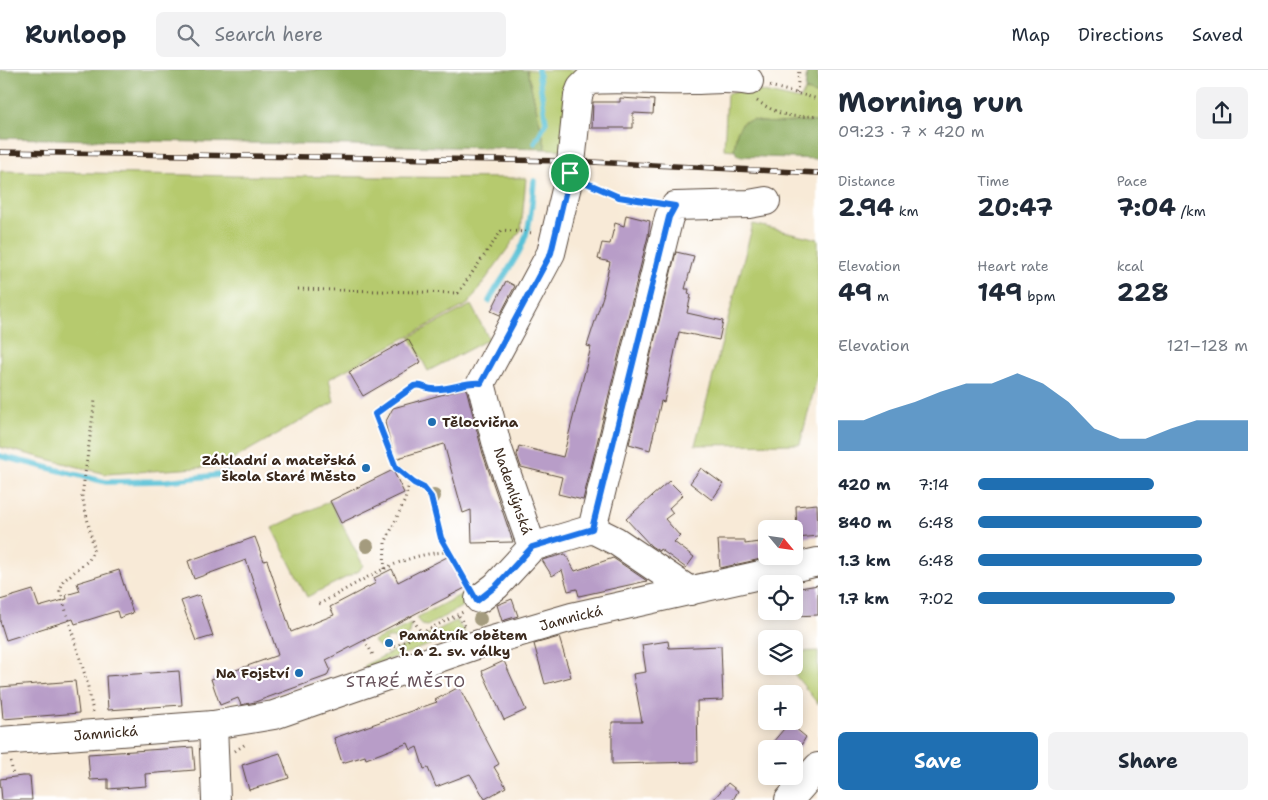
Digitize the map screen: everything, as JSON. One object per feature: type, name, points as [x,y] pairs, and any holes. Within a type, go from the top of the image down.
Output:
[{"type":"street","points":[[481,383],[551,253],[570,173],[578,96],[581,88],[589,80],[727,78],[750,89]]},
{"type":"street","points":[[690,591],[616,541],[592,529],[669,217],[675,206],[749,204],[766,201]]},
{"type":"street","name":"Nademlýnská","points":[[481,383],[498,449],[532,547],[592,529]]},
{"type":"street","points":[[478,600],[496,586],[532,547]]},
{"type":"street","name":"Jamnická","points":[[0,741],[213,725],[254,719],[293,710],[479,644],[572,617],[818,562]]},
{"type":"street","points":[[213,725],[216,800]]},
{"type":"street","points":[[789,800],[818,767]]},
{"type":"path","points":[[799,70],[799,94]]},
{"type":"path","points":[[750,89],[818,98]]},
{"type":"path","points":[[750,89],[780,115],[818,115]]},
{"type":"path","points":[[570,173],[573,177],[619,197],[675,206]]},
{"type":"path","points":[[298,289],[458,293],[502,230],[556,236]]},
{"type":"path","points":[[370,659],[459,616],[478,600],[441,538],[431,497],[424,488],[410,480],[396,468],[375,414],[414,386],[420,384],[433,390],[471,382],[481,383]]},
{"type":"path","points":[[95,400],[82,496],[94,548],[89,560],[63,581],[60,591],[87,682],[98,734]]},
{"type":"path","points":[[384,569],[385,543],[405,500],[410,480]]},
{"type":"path","points":[[319,604],[384,569],[416,555],[450,552]]},
{"type":"path","points":[[411,616],[422,634]]},
{"type":"path","points":[[365,640],[374,657]]},
{"type":"green space","points":[[0,70],[527,70],[546,149],[0,138]]},
{"type":"green space","points":[[527,70],[646,70],[589,73],[569,150],[546,149]]},
{"type":"green space","points":[[807,70],[818,70],[818,95],[805,90]]},
{"type":"green space","points":[[750,89],[800,100],[805,90],[818,95],[818,122],[769,123],[753,120],[737,132],[734,150],[724,149],[727,94]]},
{"type":"green space","points":[[753,120],[769,123],[818,122],[818,159],[738,156],[734,150],[737,132],[743,122]]},
{"type":"green space","points":[[0,171],[236,176],[526,178],[521,230],[468,304],[329,379],[334,402],[235,458],[227,466],[106,474],[0,447]]},
{"type":"green space","points":[[753,224],[818,239],[818,374],[800,444],[695,445]]},
{"type":"green space","points":[[471,305],[489,339],[428,371],[410,337]]},
{"type":"green space","points":[[330,501],[363,565],[359,571],[307,597],[272,528]]},
{"type":"green space","points":[[470,590],[472,601],[427,626],[422,625],[416,618]]},
{"type":"green space","points":[[456,621],[465,632],[365,668],[365,665]]},
{"type":"green space","points":[[411,624],[410,634],[396,641],[394,638],[387,638],[385,647],[382,649],[373,641]]},
{"type":"green space","points":[[818,651],[818,704],[795,675],[803,675],[803,652]]},
{"type":"building","points":[[620,98],[654,100],[653,114],[633,113],[633,128],[592,128],[593,102],[620,102]]},
{"type":"building","points":[[626,215],[650,221],[648,236],[583,500],[558,494],[562,477],[521,467],[517,455],[519,446],[563,457],[591,347],[587,346],[604,293],[610,262],[598,259],[602,243],[610,244],[615,223],[624,226]]},
{"type":"building","points":[[676,252],[694,256],[685,289],[689,289],[688,294],[691,295],[687,313],[723,321],[719,340],[679,332],[664,402],[661,401],[650,450],[629,444]]},
{"type":"building","points":[[506,281],[515,286],[500,315],[491,311]]},
{"type":"building","points":[[408,339],[421,362],[363,396],[349,372]]},
{"type":"building","points":[[466,388],[483,454],[513,542],[472,543],[471,510],[463,513],[444,444],[395,459],[385,423],[393,408]]},
{"type":"building","points":[[701,468],[723,484],[712,500],[690,483]]},
{"type":"building","points":[[393,470],[404,493],[341,523],[330,501]]},
{"type":"building","points":[[669,481],[683,495],[669,508],[673,513],[665,519],[680,536],[674,542],[694,557],[686,568],[660,549],[659,551],[651,546],[626,519]]},
{"type":"building","points":[[817,504],[818,536],[803,537],[803,520],[796,520],[796,506]]},
{"type":"building","points":[[255,537],[264,561],[267,560],[291,632],[334,615],[330,607],[376,583],[374,578],[392,569],[398,582],[451,555],[467,587],[326,660],[330,669],[327,676],[255,702],[241,705],[238,698],[220,705],[211,679],[278,655],[246,560],[194,579],[188,561]]},
{"type":"building","points":[[718,540],[745,540],[745,544],[758,542],[758,560],[720,568]]},
{"type":"building","points":[[565,554],[575,571],[613,558],[647,581],[579,596],[577,589],[568,591],[562,570],[552,576],[542,560]]},
{"type":"building","points":[[119,570],[133,613],[119,618],[117,611],[75,624],[73,619],[6,640],[0,621],[0,600],[33,590],[39,607],[67,599],[66,595],[80,591],[77,583]]},
{"type":"building","points":[[818,585],[818,615],[803,616],[803,588]]},
{"type":"building","points":[[199,595],[213,636],[196,641],[181,601]]},
{"type":"building","points":[[512,599],[518,616],[502,621],[497,605]]},
{"type":"building","points":[[559,637],[571,677],[545,684],[534,644]]},
{"type":"building","points":[[668,641],[669,648],[721,646],[723,700],[697,701],[698,762],[612,764],[612,722],[642,722],[633,674],[646,672],[642,645]]},
{"type":"building","points":[[504,661],[526,710],[504,720],[482,671]]},
{"type":"building","points":[[179,671],[182,705],[108,710],[106,676]]},
{"type":"building","points":[[75,681],[79,713],[3,719],[0,687]]},
{"type":"building","points":[[459,687],[499,764],[494,767],[506,787],[485,799],[470,774],[436,787],[428,768],[424,769],[417,747],[411,750],[408,743],[366,759],[365,756],[342,763],[334,738],[437,702],[435,700]]},
{"type":"building","points":[[783,730],[798,730],[806,737],[803,742],[803,740],[775,740]]},
{"type":"building","points":[[193,747],[195,770],[145,774],[146,786],[108,789],[108,779],[90,780],[88,754]]},
{"type":"building","points":[[280,753],[289,778],[249,790],[242,765]]},
{"type":"building","points":[[30,776],[32,800],[2,800],[0,779]]},
{"type":"building","points":[[728,783],[738,791],[733,800],[713,800]]},
{"type":"waterway","points":[[535,143],[546,122],[538,70]]},
{"type":"waterway","points":[[489,301],[524,242],[530,216],[534,181]]},
{"type":"waterway","points":[[0,456],[106,482],[166,481],[227,474]]},
{"type":"railway","points":[[0,152],[571,161],[818,173]]},
{"type":"place","name":"Tělocvična","points":[[432,422]]},
{"type":"place","name":"Základní a mateřská škola Staré Město","points":[[366,468]]},
{"type":"place","name":"Památník obětem 1. a 2. sv. války","points":[[389,643]]},
{"type":"place","name":"Na Fojství","points":[[299,673]]},
{"type":"district","name":"STARÉ MĚSTO","points":[[406,681]]},
{"type":"route","points":[[570,173],[573,177],[619,197],[675,206],[669,217],[592,529],[532,547],[496,586],[477,601],[441,538],[431,497],[424,488],[414,483],[396,468],[375,414],[414,386],[420,384],[433,390],[471,382],[481,383],[551,253],[570,173]]}]
